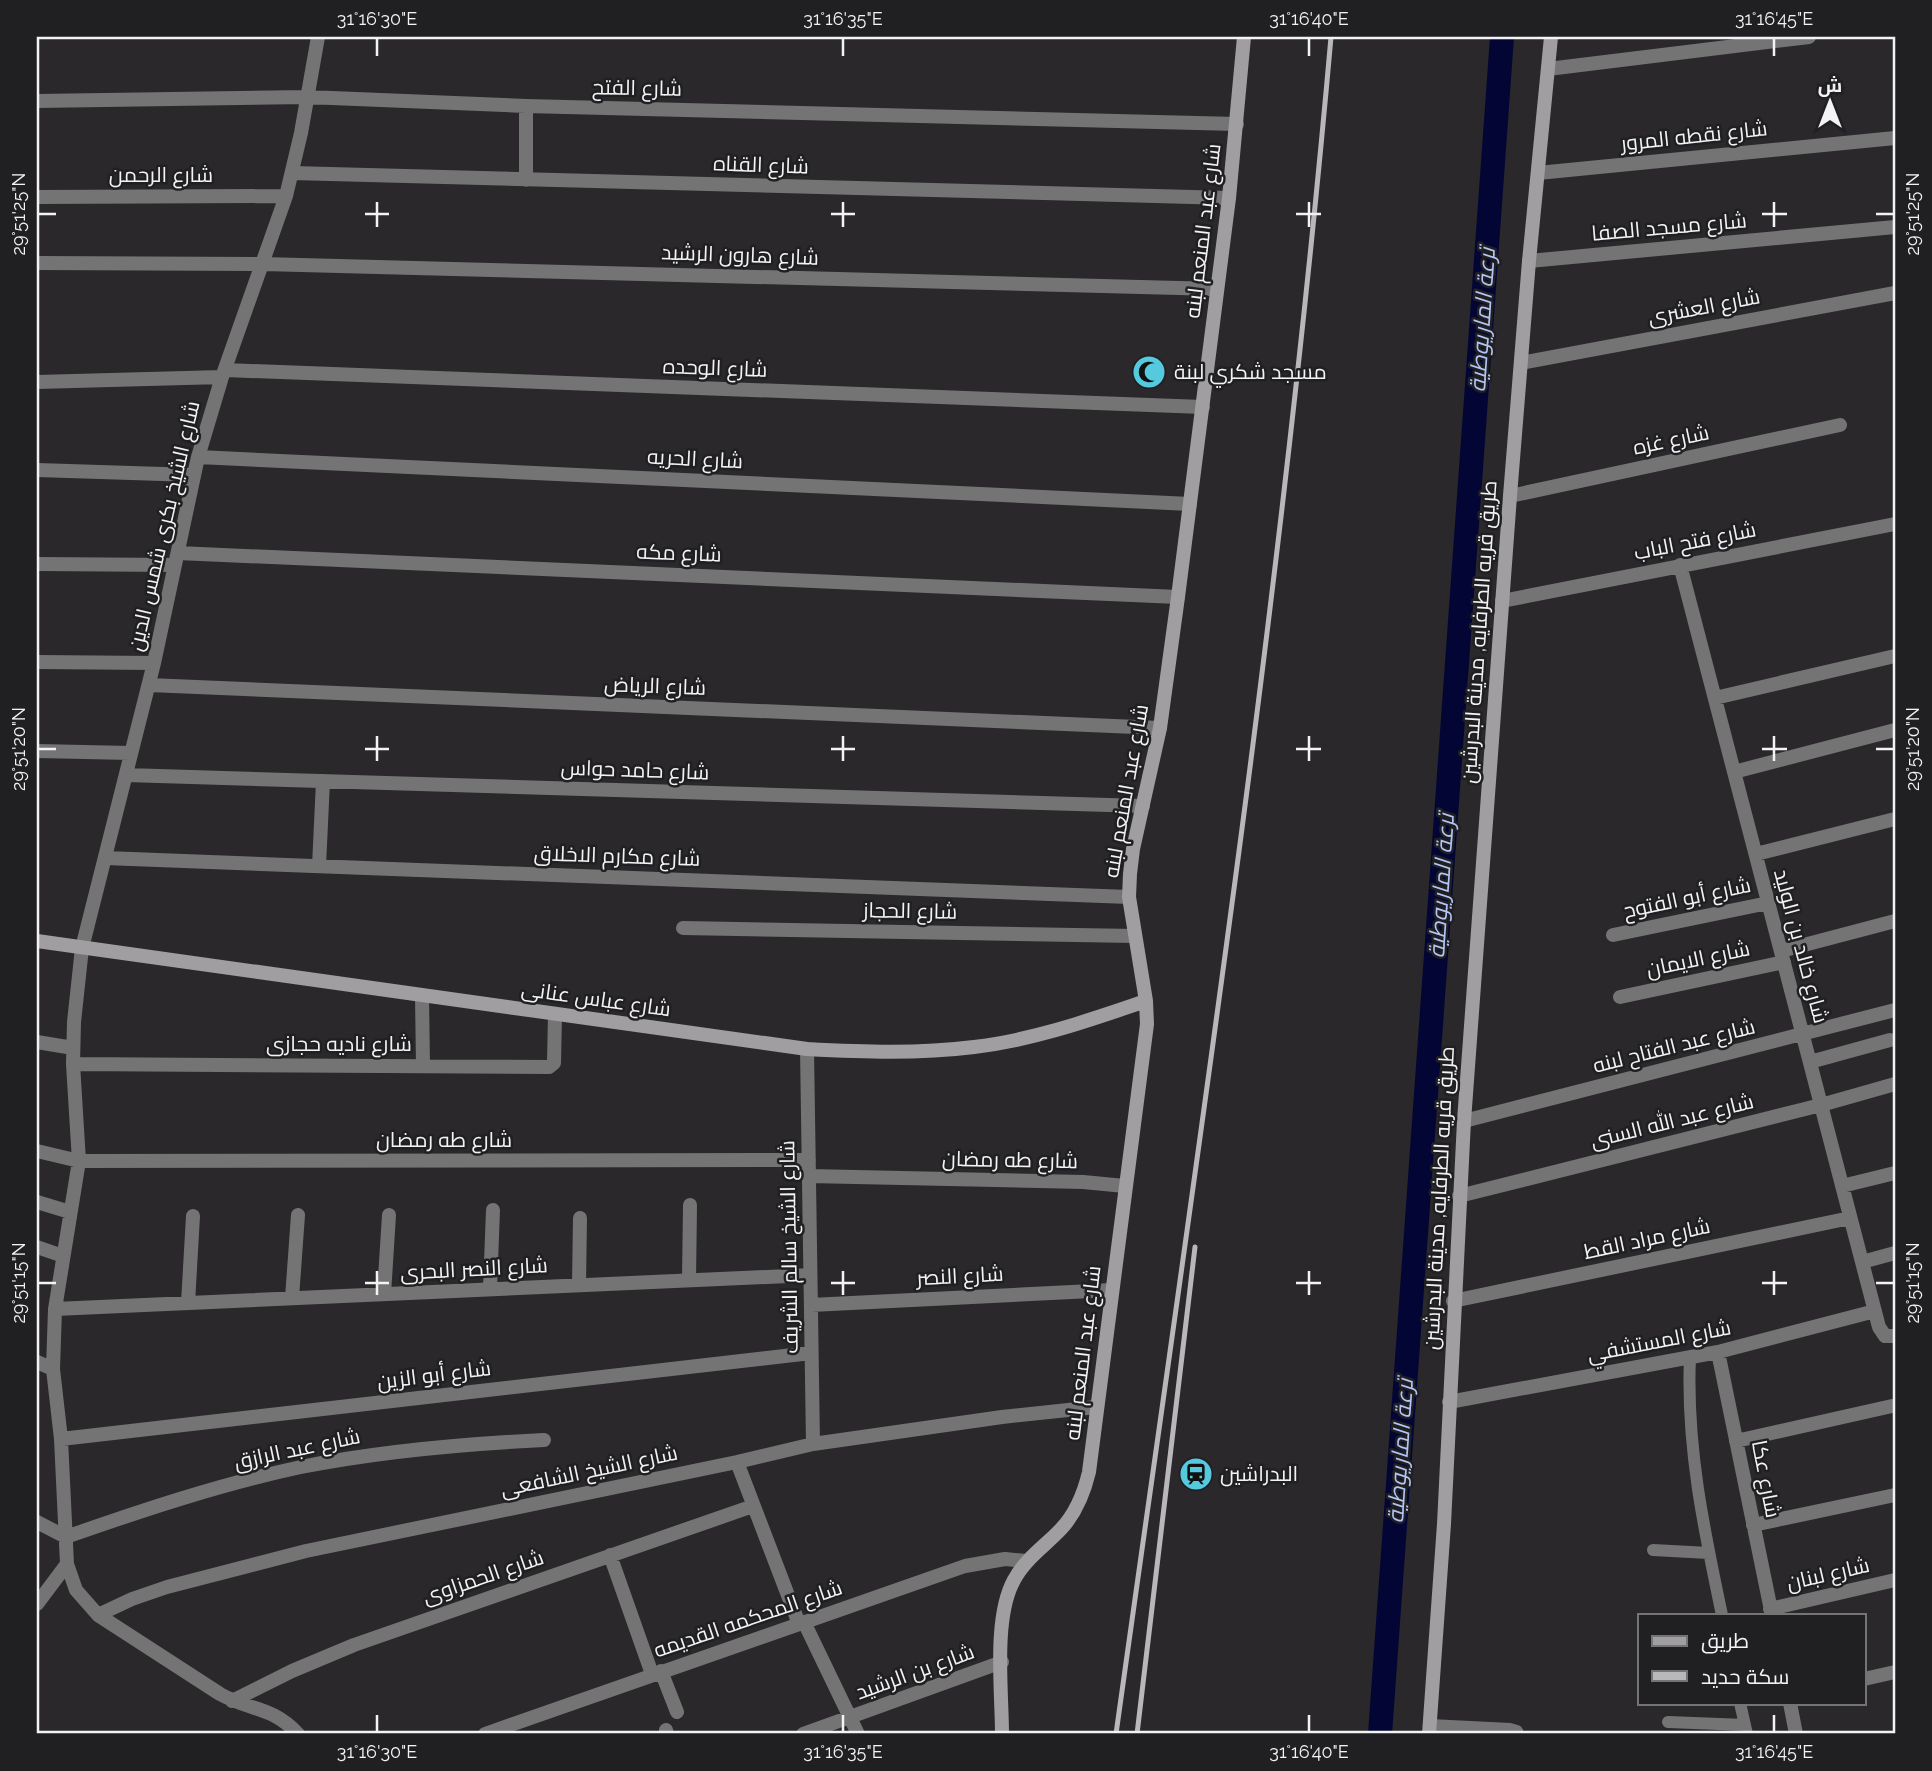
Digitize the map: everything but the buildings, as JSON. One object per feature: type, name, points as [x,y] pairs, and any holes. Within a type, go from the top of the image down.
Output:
[{"type":"main road","name":"شارع عبد المنعم لبنه","points":[[1002,1734],[1001,1630],[1005,1601],[1013,1581],[1027,1561],[1063,1527],[1084,1491],[1096,1408],[1146,1045],[1146,1001],[1129,897],[1133,849],[1160,728],[1178,597],[1237,124],[1244,37]]},
{"type":"main road","name":"طريق قريه الطرفايه, مدينة البدرشين","points":[[1430,1730],[1444,1524],[1453,1300],[1464,1121],[1510,496],[1551,37]]},
{"type":"main road","name":"شارع عباس عنانى","points":[[37,942],[807,1049],[890,1053],[976,1047],[1060,1030],[1146,1001]]},
{"type":"street","name":"شارع الشيخ بكرى شمس الدين","points":[[67,1564],[61,1439],[53,1369],[55,1309],[79,1161],[73,1048],[82,948],[149,685],[198,457],[286,196],[317,37]]},
{"type":"street","points":[[1548,69],[1809,37]]},
{"type":"street","name":"شارع الفتح","points":[[37,101],[307,97],[526,106],[1237,124]]},
{"type":"street","points":[[526,106],[526,180]]},
{"type":"street","name":"شارع نقطه المرور","points":[[1538,173],[1895,138]]},
{"type":"street","name":"شارع القناه","points":[[292,173],[1228,198]]},
{"type":"street","name":"شارع الرحمن","points":[[37,197],[286,196]]},
{"type":"street","name":"شارع مسجد الصفا","points":[[1529,261],[1895,227]]},
{"type":"street","name":"شارع هارون الرشيد","points":[[37,263],[262,264],[1217,289]]},
{"type":"street","name":"شارع العشرى","points":[[1521,363],[1895,293]]},
{"type":"street","name":"شارع الوحده","points":[[37,382],[224,374],[1203,407]]},
{"type":"street","name":"شارع غزه","points":[[1510,496],[1840,425]]},
{"type":"street","name":"شارع الحريه","points":[[198,457],[1190,504]]},
{"type":"street","points":[[37,470],[194,475]]},
{"type":"street","name":"شارع فتح الباب","points":[[1502,601],[1895,524]]},
{"type":"street","name":"شارع مكه","points":[[37,564],[177,559],[1178,597]]},
{"type":"street","name":"شارع خالد بن الوليد","points":[[1680,565],[1875,1311],[1881,1332],[1890,1336]]},
{"type":"street","points":[[1715,698],[1895,656]]},
{"type":"street","points":[[37,662],[154,663]]},
{"type":"street","name":"شارع الرياض","points":[[149,685],[1160,728]]},
{"type":"street","points":[[1734,772],[1895,730]]},
{"type":"street","points":[[37,751],[131,753]]},
{"type":"street","name":"شارع حامد حواس","points":[[126,775],[1143,806]]},
{"type":"street","points":[[318,866],[323,781]]},
{"type":"street","points":[[1756,854],[1895,819]]},
{"type":"street","name":"شارع مكارم الاخلاق","points":[[105,858],[1129,897]]},
{"type":"street","name":"شارع أبو الفتوح","points":[[1613,935],[1768,903]]},
{"type":"street","name":"شارع الايمان","points":[[1620,997],[1782,957],[1895,921]]},
{"type":"street","name":"شارع الحجاز","points":[[683,928],[1135,936]]},
{"type":"street","points":[[422,996],[423,1066]]},
{"type":"street","name":"شارع عبد الفتاح لبنه","points":[[1464,1121],[1895,1010]]},
{"type":"street","name":"شارع ناديه حجازى","points":[[73,1064],[552,1067],[555,1014]]},
{"type":"street","points":[[1810,1062],[1890,1040]]},
{"type":"street","points":[[37,1042],[73,1048]]},
{"type":"street","name":"شارع الشيخ سالم الشريف","points":[[807,1049],[813,1444]]},
{"type":"street","name":"شارع عبد الله السنى","points":[[1459,1196],[1895,1084]]},
{"type":"street","name":"شارع طه رمضان","points":[[37,1151],[79,1161],[809,1160]]},
{"type":"street","points":[[1842,1186],[1895,1173]]},
{"type":"street","name":"شارع طه رمضان","points":[[809,1176],[1083,1182],[1125,1186]]},
{"type":"street","points":[[37,1202],[70,1212]]},
{"type":"street","points":[[689,1280],[690,1206]]},
{"type":"street","points":[[489,1289],[493,1210]]},
{"type":"street","points":[[188,1303],[193,1216]]},
{"type":"street","points":[[292,1298],[298,1216]]},
{"type":"street","points":[[384,1294],[389,1216]]},
{"type":"street","points":[[579,1285],[580,1218]]},
{"type":"street","name":"شارع مراد القط","points":[[1453,1300],[1850,1218]]},
{"type":"street","points":[[37,1247],[63,1255]]},
{"type":"street","points":[[1862,1262],[1895,1253]]},
{"type":"street","name":"شارع النصر البحرى","points":[[55,1309],[810,1275]]},
{"type":"street","name":"شارع النصر","points":[[811,1305],[1112,1290]]},
{"type":"street","name":"شارع المستشفي","points":[[1448,1402],[1718,1352],[1875,1311]]},
{"type":"street","name":"شارع عكا","points":[[1718,1352],[1771,1612]]},
{"type":"street","name":"شارع أبو الزين","points":[[61,1439],[811,1353]]},
{"type":"street","points":[[37,1362],[53,1369]]},
{"type":"street","points":[[1736,1441],[1892,1406]]},
{"type":"street","name":"شارع الشيخ الشافعى","points":[[98,1615],[167,1587],[306,1550],[813,1444],[1002,1417],[1096,1408]]},
{"type":"street","name":"شارع عبد الرازق","points":[[66,1538],[221,1487],[300,1467],[381,1453],[462,1444],[544,1440]]},
{"type":"street","points":[[737,1462],[801,1623],[858,1734]]},
{"type":"street","points":[[1753,1525],[1895,1495]]},
{"type":"street","name":"شارع الحمزاوى","points":[[232,1701],[292,1671],[354,1645],[753,1506]]},
{"type":"street","points":[[37,1522],[66,1538]]},
{"type":"street","points":[[610,1555],[657,1672],[677,1712]]},
{"type":"street","name":"شارع المحكمه القديمه","points":[[485,1734],[965,1566],[1004,1559],[1027,1561]]},
{"type":"street","points":[[67,1564],[76,1590],[98,1615],[232,1701],[274,1714],[287,1722],[298,1734]]},
{"type":"street","points":[[37,1605],[67,1564]]},
{"type":"street","name":"شارع لبنان","points":[[1771,1612],[1895,1580]]},
{"type":"street","name":"شارع بن الرشيد","points":[[803,1734],[1002,1662]]},
{"type":"street","points":[[1866,1679],[1895,1672]]},
{"type":"street","points":[[1790,1704],[1796,1734]]},
{"type":"lane","points":[[1690,1357],[1690,1416],[1700,1512],[1722,1614]]},
{"type":"lane","points":[[1653,1550],[1709,1553]]},
{"type":"lane","points":[[1668,1722],[1710,1729],[1746,1730],[1740,1704]]},
{"type":"lane","points":[[1430,1730],[1510,1729],[1518,1734]]},
{"type":"waterway","name":"ترعة الماريوطية","points":[[1380,1734],[1502,37]]},
{"type":"railway","points":[[1116,1734],[1206,1099],[1262,675],[1311,250],[1331,37]]},
{"type":"railway","points":[[1137,1734],[1195,1247]]},
{"type":"place","name":"مسجد شكري لبنة","points":[[1149,372]]},
{"type":"place","name":"البدراشين","points":[[1196,1474]]}]
